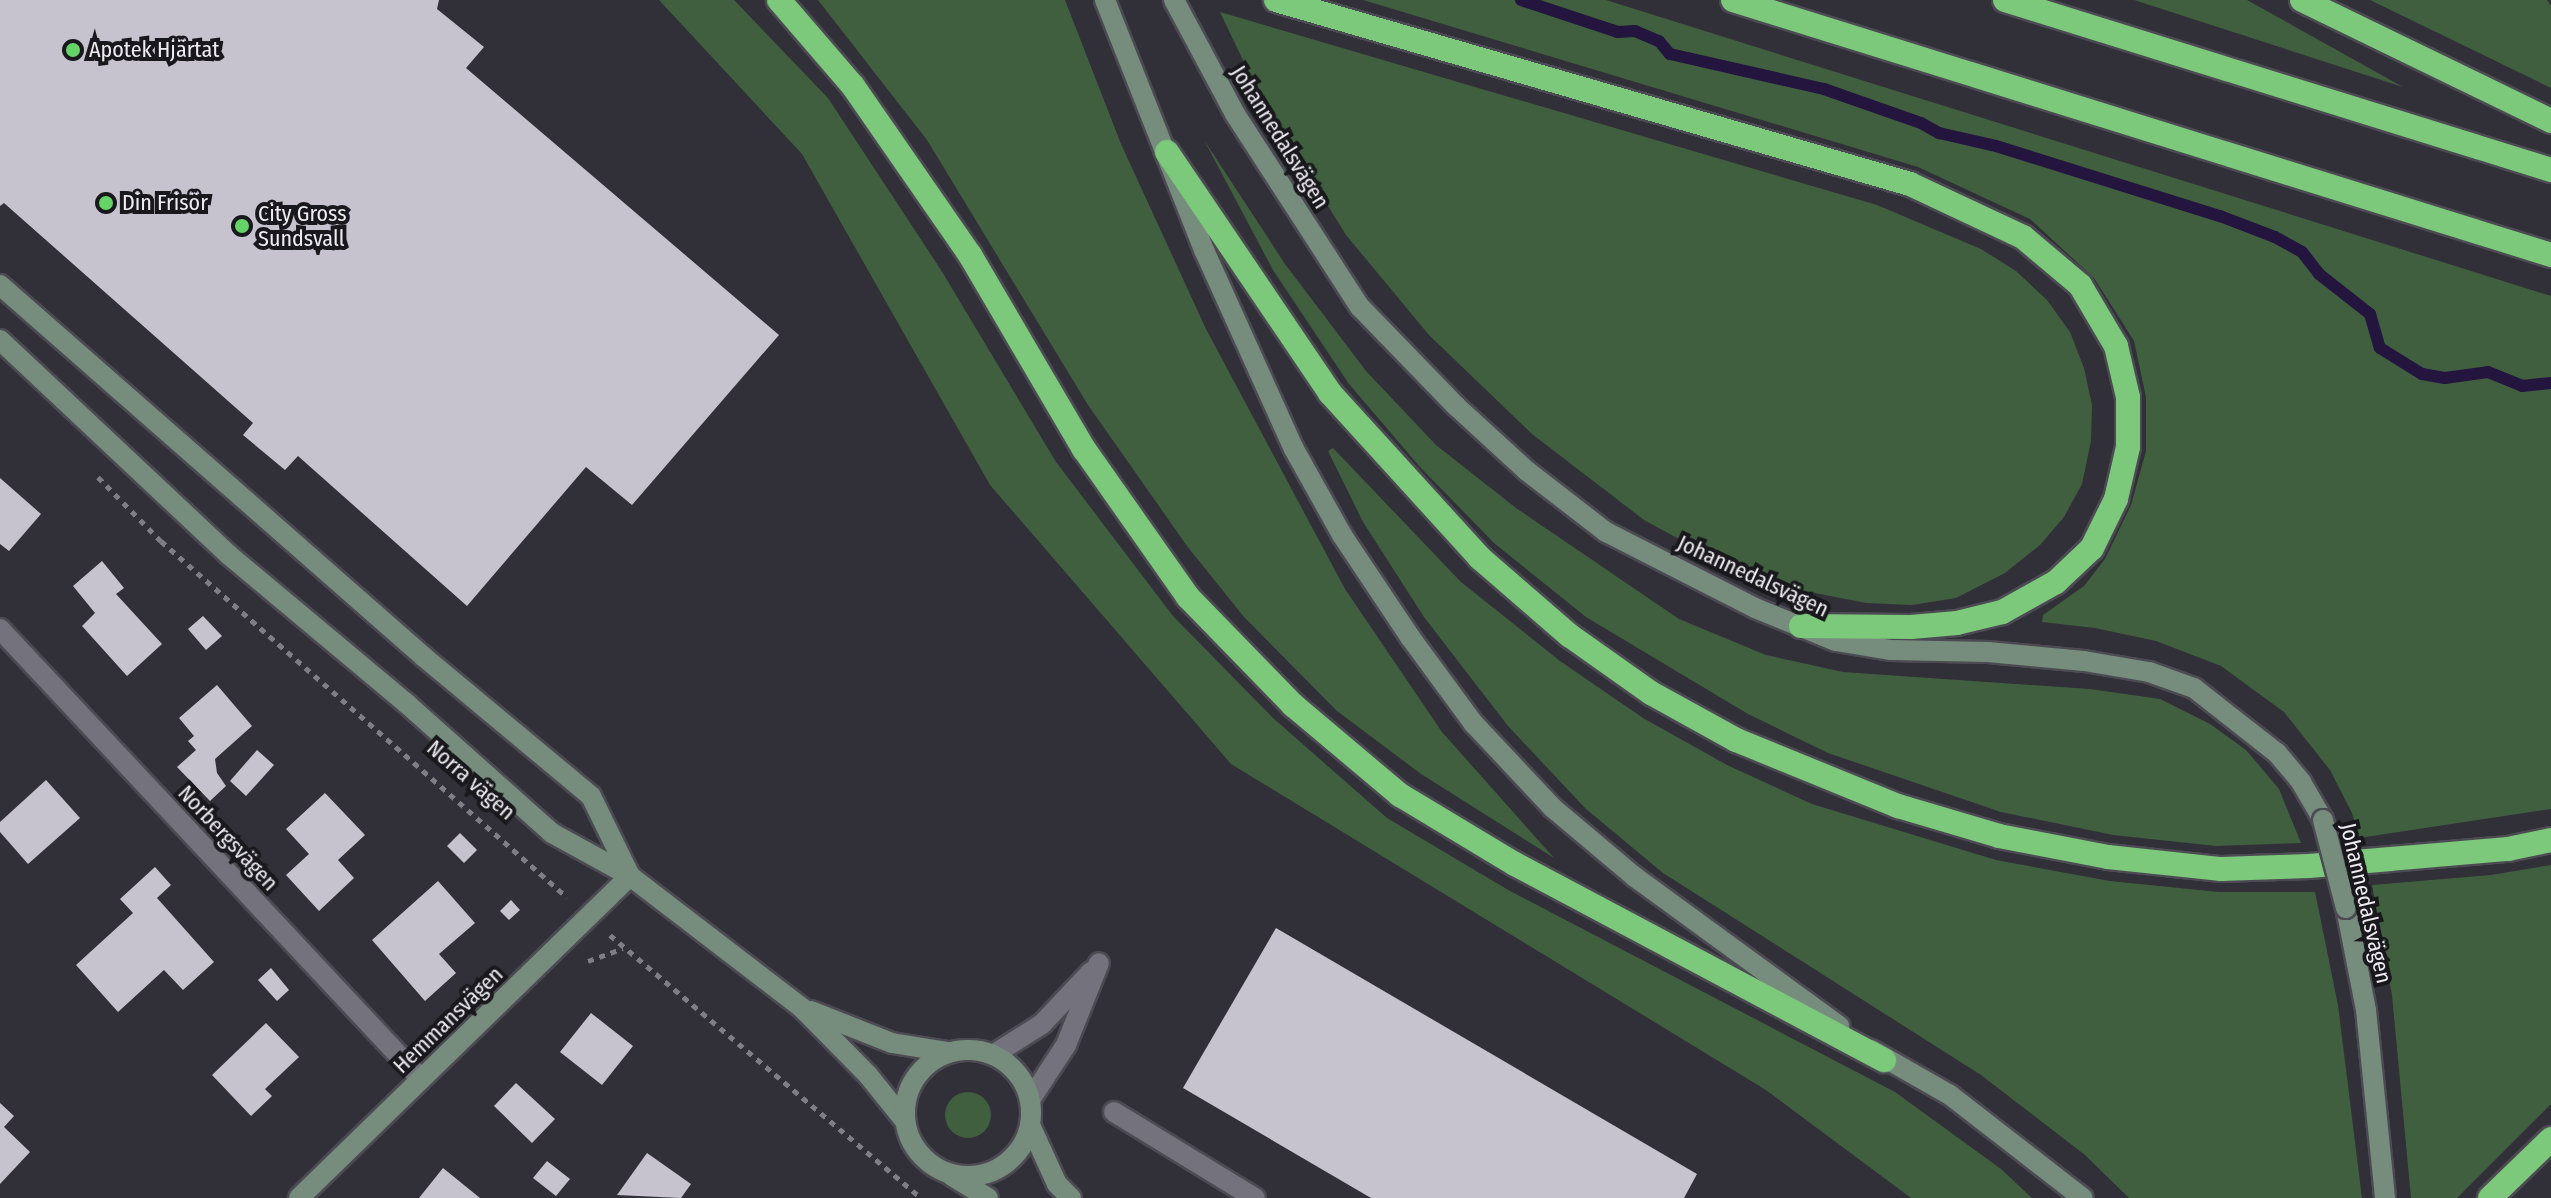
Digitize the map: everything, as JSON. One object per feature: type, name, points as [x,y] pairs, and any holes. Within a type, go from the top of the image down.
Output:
[{"type":"highway","points":[[779,0],[853,86],[970,255],[1084,449],[1188,597],[1293,705],[1400,795],[1515,864],[1884,1060]]},
{"type":"highway","points":[[1276,0],[1910,184],[2023,237],[2080,285],[2116,346],[2128,397],[2128,447],[2116,499],[2092,548],[2056,582],[2002,612],[1957,623],[1911,627],[1801,626]]},
{"type":"highway","points":[[1733,0],[2551,255]]},
{"type":"highway","points":[[2005,0],[2551,170]]},
{"type":"highway","points":[[2302,0],[2551,121]]},
{"type":"highway","points":[[1167,152],[1330,393],[1480,558],[1569,635],[1651,693],[1736,740],[1898,806],[1999,836],[2108,857],[2221,869],[2309,866],[2508,849],[2551,840]]},
{"type":"highway","points":[[2490,1198],[2551,1139]]},
{"type":"main road","points":[[1105,0],[1228,305],[1294,449],[1342,535],[1474,724],[1553,808],[1635,877],[1884,1060],[1950,1095],[2083,1198]]},
{"type":"main road","name":"Johannedalsvägen","points":[[1174,0],[1183,22],[1235,114],[1360,307],[1456,406],[1527,471],[1606,532],[1755,608],[1836,641],[1891,650],[1988,652],[2084,661],[2149,672],[2194,688],[2277,753],[2301,782],[2323,820],[2346,908],[2366,1010],[2385,1198]]},
{"type":"main road","name":"Norra vägen","points":[[0,285],[424,657],[591,796],[630,876]]},
{"type":"main road","name":"Norra vägen","points":[[0,340],[229,555],[406,703],[552,833],[630,876],[802,1008],[868,1075],[905,1121]]},
{"type":"main road","name":"Hemmansvägen","points":[[299,1198],[630,876]]},
{"type":"main road","name":"Norra vägen","points":[[802,1008],[892,1043],[948,1052]]},
{"type":"main road","points":[[941,1170],[964,1176],[988,1172],[1007,1162],[1021,1146],[1030,1125],[1030,1100],[1020,1077],[1008,1063],[993,1055],[966,1049],[948,1052],[931,1061],[914,1079],[906,1098],[905,1121],[912,1142],[924,1158],[941,1170],[988,1198]]},
{"type":"main road","points":[[1030,1125],[1057,1184],[1071,1198]]},
{"type":"street","name":"Norbergsvägen","points":[[0,629],[421,1079]]},
{"type":"street","points":[[993,1055],[1042,1024],[1099,963],[1066,1045],[1030,1100]]},
{"type":"street","points":[[1114,1112],[1255,1198]]},
{"type":"path","name":"Norra vägen","points":[[95,474],[161,541],[590,918],[921,1198]]},
{"type":"green space","points":[[659,0],[734,0],[828,98],[941,270],[1056,462],[1173,616],[1273,718],[1387,818],[1510,891],[1895,1092],[2001,1169],[2032,1198],[1911,1198],[1766,1090],[1231,764],[990,485],[802,154]]},
{"type":"green space","points":[[818,0],[1065,0],[1121,144],[1206,329],[1345,589],[1442,732],[1554,858],[1421,774],[1337,711],[1244,617],[1187,546],[1088,405],[927,140]]},
{"type":"green space","points":[[1363,0],[1606,0],[2551,296],[2551,809],[2359,838],[2352,813],[2330,770],[2284,712],[2221,666],[2156,641],[2095,628],[2042,622],[2043,615],[2084,586],[2105,559],[2131,505],[2146,451],[2146,397],[2134,341],[2094,278],[2030,219],[1918,167]]},
{"type":"green space","points":[[2134,0],[2247,0],[2403,87]]},
{"type":"green space","points":[[2370,0],[2547,0],[2551,6],[2551,88]]},
{"type":"green space","points":[[1220,12],[1877,205],[1981,249],[2016,271],[2047,300],[2070,332],[2084,368],[2092,405],[2091,441],[2082,484],[2064,517],[2040,545],[2005,573],[1956,598],[1912,605],[1866,603],[1784,587],[1727,565],[1644,520],[1532,434],[1429,335],[1346,235],[1261,98]]},
{"type":"green space","points":[[1204,140],[1285,264],[1366,371],[1436,445],[1516,508],[1679,619],[1766,655],[1843,672],[2090,689],[2160,699],[2210,724],[2246,750],[2279,789],[2301,843],[2216,846],[2113,835],[2001,812],[1828,753],[1748,714],[1586,617],[1494,543],[1420,467],[1349,384],[1273,270]]},
{"type":"green space","points":[[1333,448],[1461,582],[1560,661],[1643,718],[1727,765],[1812,804],[1996,860],[2110,881],[2219,892],[2315,892],[2338,1005],[2362,1198],[2129,1198],[2085,1155],[1981,1075],[1663,873],[1586,809],[1508,726],[1424,617],[1363,522],[1328,451]]},
{"type":"green space","points":[[2551,865],[2551,1104],[2457,1198],[2411,1198],[2392,995],[2372,885],[2491,875]]},
{"type":"green space","points":[[968,1092],[984,1099],[991,1115],[984,1131],[968,1138],[952,1131],[945,1115],[952,1099]]},
{"type":"building","points":[[0,0],[439,0],[437,9],[484,47],[466,68],[779,335],[632,505],[586,467],[467,606],[298,456],[285,470],[243,435],[253,423],[4,203],[0,206]]},
{"type":"building","points":[[0,478],[41,514],[9,551],[0,544]]},
{"type":"building","points":[[102,561],[124,588],[116,594],[162,644],[127,676],[82,626],[95,613],[73,586]]},
{"type":"building","points":[[203,616],[222,636],[206,650],[188,629]]},
{"type":"building","points":[[217,685],[252,726],[215,759],[217,773],[226,786],[210,801],[177,767],[196,750],[188,741],[194,736],[179,718]]},
{"type":"building","points":[[257,750],[274,765],[246,796],[230,781]]},
{"type":"building","points":[[46,780],[80,818],[28,864],[0,832],[0,822]]},
{"type":"building","points":[[325,793],[365,835],[338,860],[354,878],[319,911],[286,875],[309,854],[286,829]]},
{"type":"building","points":[[460,833],[477,850],[464,863],[447,846]]},
{"type":"building","points":[[155,867],[171,885],[157,898],[214,962],[183,990],[164,970],[118,1012],[76,965],[133,913],[120,899]]},
{"type":"building","points":[[438,881],[475,923],[439,954],[456,973],[425,1001],[372,940]]},
{"type":"building","points":[[511,900],[520,910],[509,920],[500,911]]},
{"type":"building","points":[[1276,928],[1697,1174],[1684,1198],[1371,1198],[1183,1088]]},
{"type":"building","points":[[271,968],[289,990],[277,1001],[258,980]]},
{"type":"building","points":[[591,1013],[633,1046],[602,1085],[560,1052]]},
{"type":"building","points":[[266,1023],[299,1057],[265,1089],[272,1096],[251,1116],[212,1075]]},
{"type":"building","points":[[516,1083],[555,1119],[532,1143],[494,1106]]},
{"type":"building","points":[[0,1103],[14,1116],[4,1127],[30,1152],[0,1184]]},
{"type":"building","points":[[647,1153],[691,1184],[681,1198],[617,1195]]},
{"type":"building","points":[[547,1161],[570,1179],[556,1196],[533,1178]]},
{"type":"building","points":[[443,1168],[480,1198],[419,1198]]},
{"type":"waterway","points":[[1521,0],[1618,32],[1635,31],[1659,41],[1670,54],[1824,89],[1921,123],[1939,133],[1996,146],[2220,216],[2275,237],[2302,252],[2319,274],[2370,314],[2380,348],[2422,374],[2445,378],[2488,372],[2522,386],[2551,383]]},
{"type":"place","name":"Apotek Hjärtat","points":[[73,50]]},
{"type":"place","name":"Din Frisör","points":[[106,203]]},
{"type":"place","name":"City Gross Sundsvall","points":[[242,226]]}]
